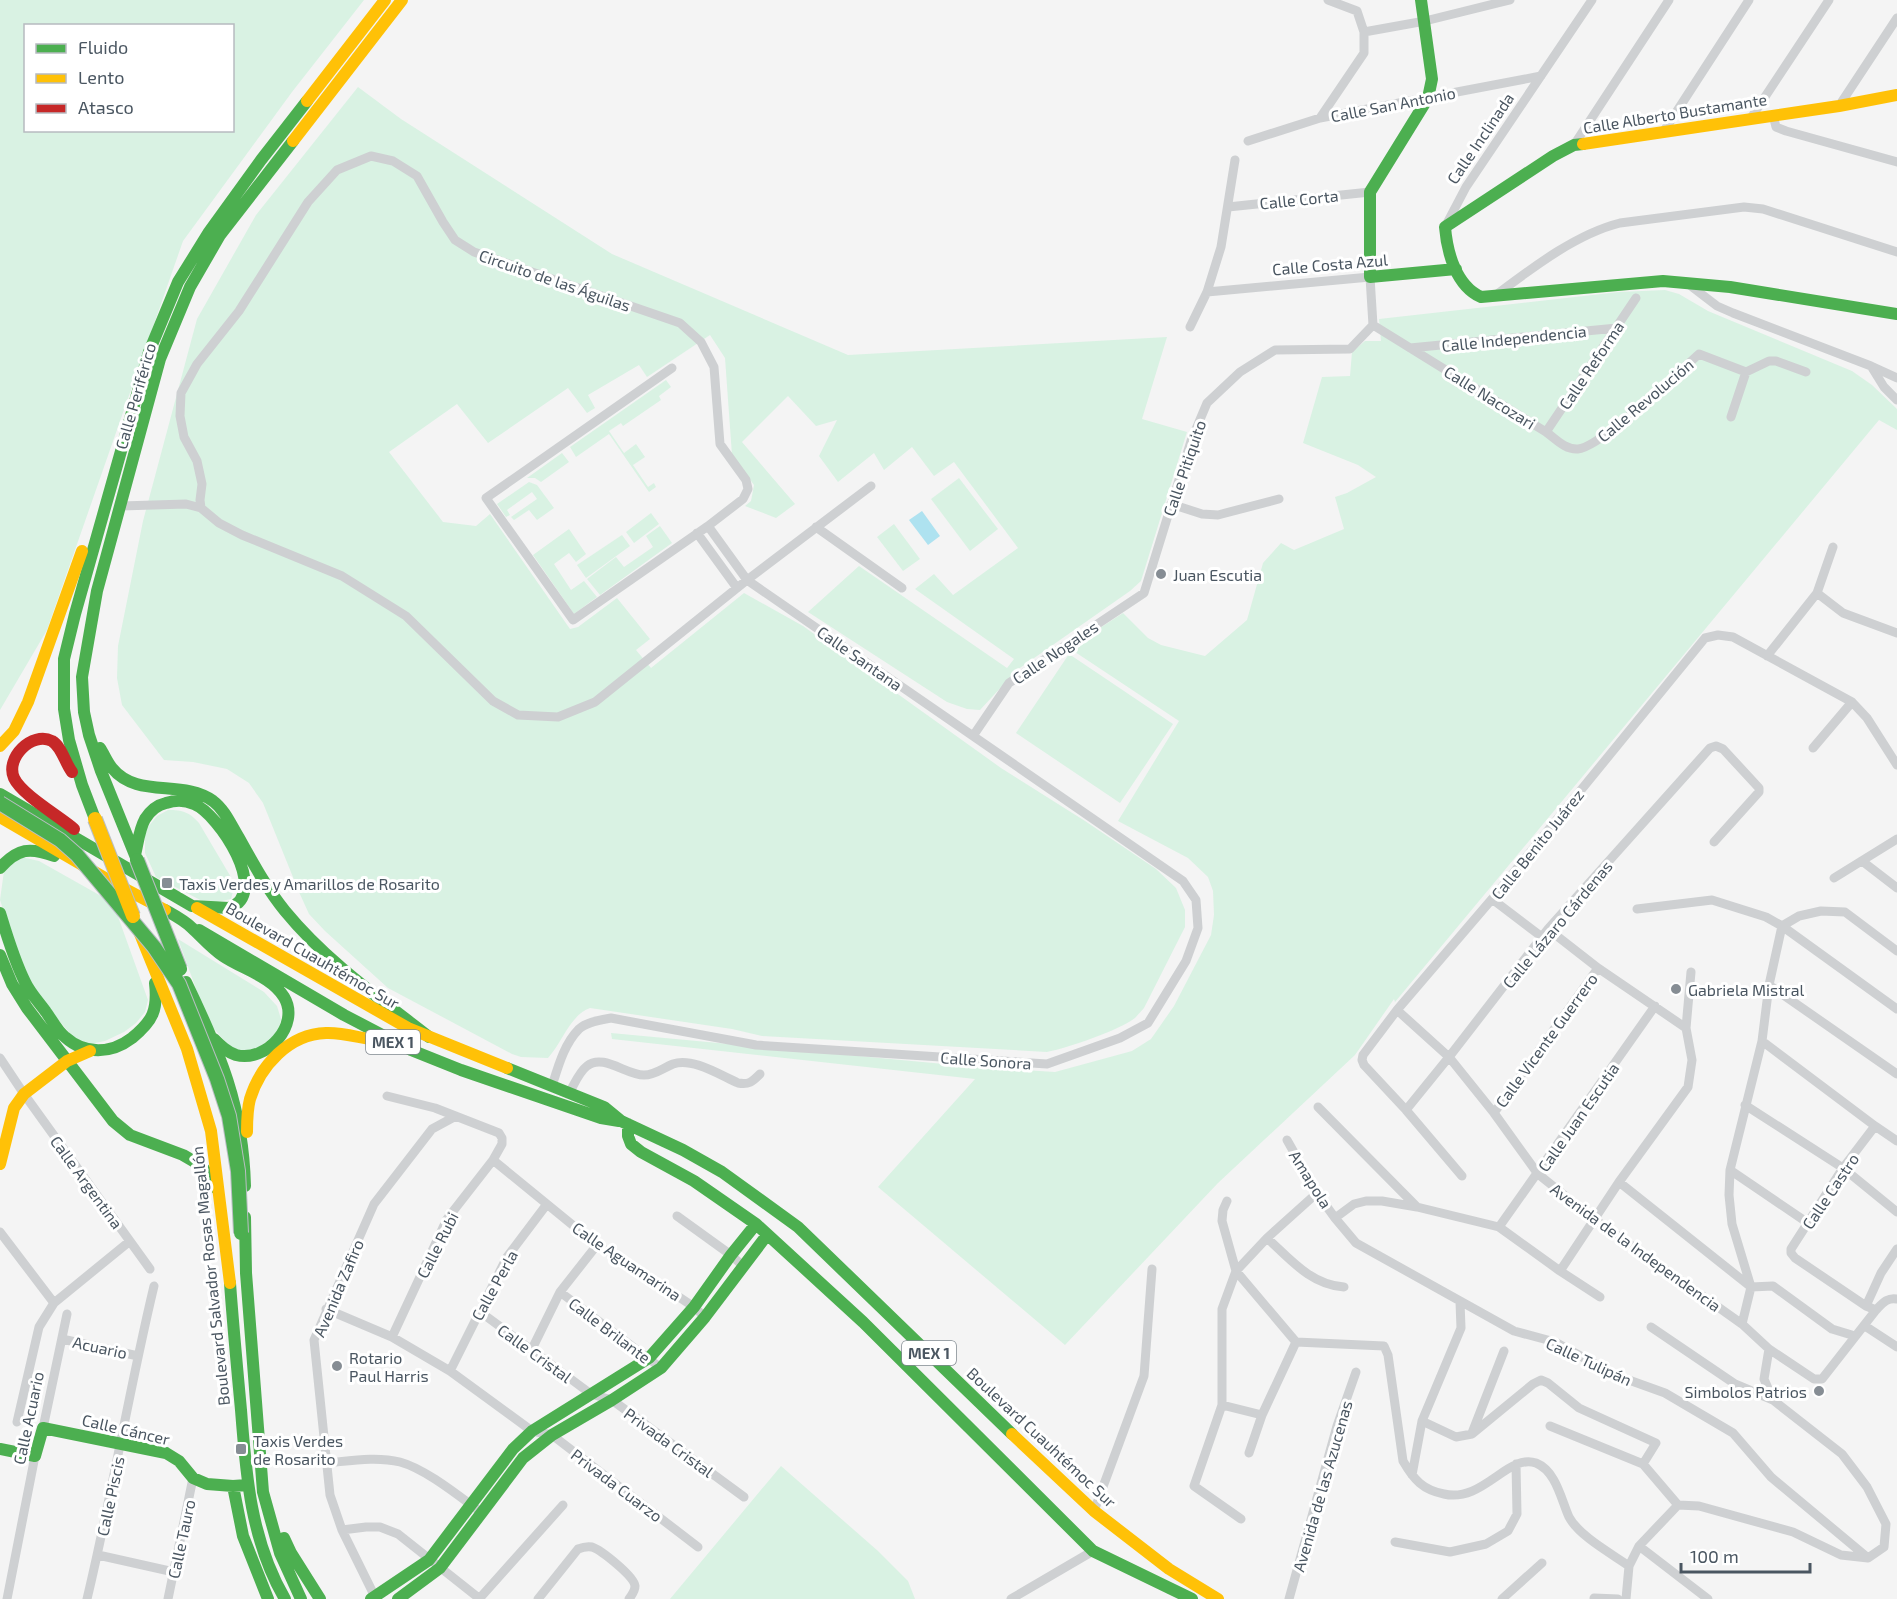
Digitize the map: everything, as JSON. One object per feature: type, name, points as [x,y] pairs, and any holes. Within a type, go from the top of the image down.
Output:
[{"type":"main road","name":"Calle Periférico","points":[[134,920],[82,785],[69,740],[64,709],[64,659],[75,614],[149,352],[182,274],[248,177],[385,0]]},
{"type":"main road","name":"Calle Periférico","points":[[180,969],[101,771],[86,721],[82,677],[97,591],[160,359],[190,287],[220,235],[402,0]]},
{"type":"main road","points":[[1370,277],[1370,192],[1428,98],[1432,79],[1421,0]]},
{"type":"main road","name":"Calle Alberto Bustamante","points":[[1445,227],[1553,156],[1574,145],[1839,106],[1897,95]]},
{"type":"main road","points":[[1445,227],[1445,240],[1456,269],[1469,292],[1474,296],[1488,297],[1663,281],[1730,287],[1897,314]]},
{"type":"main road","name":"Calle Costa Azul","points":[[1370,277],[1456,269]]},
{"type":"main road","points":[[0,746],[14,731],[28,702],[92,522],[110,487]]},
{"type":"main road","points":[[86,721],[109,764],[135,786],[193,792],[211,800],[226,814],[272,891],[294,921],[343,969],[429,1037]]},
{"type":"main road","points":[[82,785],[57,746],[50,740],[37,739],[29,742],[14,762],[12,771],[14,778],[23,788],[67,822],[90,848]]},
{"type":"main road","name":"Boulevard Cuauhtémoc Sur","points":[[0,794],[383,1015],[429,1037],[604,1107],[624,1123]]},
{"type":"main road","points":[[136,858],[142,824],[152,810],[160,805],[179,801],[188,802],[206,810],[239,860],[244,870],[246,888],[244,896],[234,907],[192,906]]},
{"type":"main road","points":[[0,803],[60,840],[77,855],[153,946],[179,984],[217,1079],[234,1141],[238,1171],[237,1232],[230,1278]]},
{"type":"main road","points":[[0,812],[51,846],[69,863],[152,960],[175,999],[193,1040],[223,1130],[237,1232],[246,1274]]},
{"type":"main road","name":"Boulevard Cuauhtémoc Sur","points":[[0,817],[391,1041],[434,1060],[492,1081],[601,1118],[624,1123],[683,1150],[722,1172],[798,1227],[1094,1511],[1169,1569],[1218,1599]]},
{"type":"main road","points":[[0,868],[14,854],[31,850],[41,851],[92,871]]},
{"type":"main road","points":[[0,913],[26,985],[51,1021],[68,1040],[90,1051]]},
{"type":"main road","name":"Boulevard Salvador Rosas Magallón","points":[[134,920],[187,1049],[212,1131],[230,1278],[240,1486],[252,1514],[276,1586],[285,1599]]},
{"type":"main road","points":[[183,921],[221,955],[279,990],[287,1005],[287,1023],[279,1040],[263,1053],[254,1056],[234,1055],[225,1050],[216,1042],[204,1023]]},
{"type":"main road","points":[[0,1164],[14,1108],[24,1095],[68,1060],[90,1051],[117,1048],[134,1036],[154,1015],[156,993],[146,950]]},
{"type":"main road","points":[[0,955],[12,984],[27,1008],[104,1110],[130,1135],[183,1155],[195,1162],[204,1169],[221,1196]]},
{"type":"main road","name":"Boulevard Salvador Rosas Magallón","points":[[180,969],[223,1065],[233,1096],[245,1162],[246,1274],[263,1492],[280,1553],[301,1599]]},
{"type":"main road","points":[[245,1162],[250,1099],[260,1077],[273,1059],[304,1038],[316,1034],[327,1033],[380,1042],[391,1041]]},
{"type":"main road","points":[[68,1040],[68,1060]]},
{"type":"main road","points":[[624,1123],[631,1144],[641,1152],[694,1181],[756,1224],[863,1322],[1093,1551],[1192,1599]]},
{"type":"main road","points":[[477,1509],[513,1449],[532,1431],[649,1358],[694,1307],[756,1224]]},
{"type":"main road","points":[[398,1599],[435,1564],[477,1509],[523,1458],[552,1435],[661,1368],[705,1317],[767,1235]]},
{"type":"main road","name":"Calle Cáncer","points":[[43,1428],[166,1453],[179,1461],[193,1478]]},
{"type":"main road","name":"Calle Acuario","points":[[35,1456],[43,1428]]},
{"type":"main road","points":[[0,1449],[35,1456]]},
{"type":"main road","points":[[193,1478],[207,1484],[240,1486],[243,1536],[268,1599]]},
{"type":"main road","points":[[263,1492],[291,1553],[320,1599]]},
{"type":"main road","points":[[374,1598],[435,1564]]},
{"type":"street","points":[[1320,118],[1364,53],[1364,32],[1357,11],[1328,0]]},
{"type":"street","points":[[1364,32],[1425,21],[1510,0]]},
{"type":"street","name":"Calle Inclinada","points":[[1445,227],[1466,187],[1592,0]]},
{"type":"street","points":[[1574,145],[1669,0]]},
{"type":"street","points":[[1664,131],[1749,0]]},
{"type":"street","points":[[1751,118],[1829,0]]},
{"type":"street","points":[[1839,106],[1897,18]]},
{"type":"street","name":"Calle San Antonio","points":[[1248,141],[1320,118],[1541,76]]},
{"type":"street","points":[[1773,115],[1776,127],[1786,131],[1897,162]]},
{"type":"street","name":"Circuito de las Águilas","points":[[201,508],[202,484],[196,461],[184,437],[180,416],[181,393],[197,364],[239,311],[308,202],[337,170],[371,156],[393,161],[417,176],[455,240],[474,252],[680,322],[701,342],[714,367],[720,444],[746,480],[748,489],[743,499],[708,526]]},
{"type":"street","points":[[1190,327],[1207,292],[1221,247],[1235,160]]},
{"type":"street","name":"Calle Corta","points":[[1228,207],[1370,192]]},
{"type":"street","points":[[1488,297],[1536,265],[1600,228],[1620,223],[1744,207],[1763,209],[1897,252]]},
{"type":"street","points":[[1370,277],[1373,325]]},
{"type":"street","name":"Calle Costa Azul","points":[[1207,292],[1370,277]]},
{"type":"street","points":[[1687,283],[1717,306],[1897,378]]},
{"type":"street","name":"Calle Reforma","points":[[1546,432],[1636,298]]},
{"type":"street","name":"Calle Nacozari","points":[[1373,325],[1546,432]]},
{"type":"street","name":"Calle Pitiquito","points":[[1125,606],[1144,593],[1191,441],[1207,403],[1240,372],[1275,350],[1350,349],[1373,325]]},
{"type":"street","name":"Calle Independencia","points":[[1410,348],[1617,328]]},
{"type":"street","name":"Calle Revolución","points":[[1546,432],[1568,448],[1580,449],[1590,446],[1642,406],[1699,354],[1746,372]]},
{"type":"street","points":[[1731,417],[1746,372],[1769,361],[1776,361],[1806,372]]},
{"type":"street","points":[[1871,366],[1884,387],[1897,400]]},
{"type":"street","points":[[672,368],[486,498],[573,621],[708,526]]},
{"type":"street","points":[[121,506],[186,504],[201,508],[219,523],[242,535],[342,576],[406,616],[493,701],[518,714],[558,717],[595,702],[747,580],[871,486]]},
{"type":"street","points":[[1171,504],[1202,514],[1218,515],[1279,499]]},
{"type":"street","name":"Calle Santana","points":[[708,526],[747,580],[973,736]]},
{"type":"street","points":[[816,527],[902,588]]},
{"type":"street","points":[[697,533],[737,588]]},
{"type":"street","points":[[1833,547],[1817,593],[1767,656],[1852,702],[1867,718],[1897,765]]},
{"type":"street","points":[[1817,593],[1843,613],[1897,633]]},
{"type":"street","name":"Calle Nogales","points":[[973,736],[1009,683],[1125,606]]},
{"type":"street","name":"Calle Benito Juárez","points":[[1406,1110],[1364,1065],[1362,1060],[1363,1054],[1397,1010],[1492,900],[1705,638],[1733,637],[1767,656]]},
{"type":"street","points":[[1813,748],[1852,702]]},
{"type":"street","name":"Calle Sonora","points":[[552,1086],[564,1050],[579,1028],[610,1018],[756,1045],[1047,1064],[1120,1038],[1148,1023],[1186,962],[1198,928],[1196,900],[1183,881],[973,736]]},
{"type":"street","name":"Calle Lázaro Cárdenas","points":[[1406,1110],[1545,933],[1710,748],[1716,746],[1723,749],[1759,788],[1759,792],[1714,842]]},
{"type":"street","points":[[1834,878],[1897,840]]},
{"type":"street","points":[[1862,861],[1897,888]]},
{"type":"street","points":[[1492,900],[1686,1028]]},
{"type":"street","points":[[1637,909],[1712,900],[1766,917],[1782,926],[1897,1009]]},
{"type":"street","points":[[1742,1324],[1752,1287],[1732,1224],[1729,1195],[1730,1170],[1762,1041],[1769,986],[1782,926],[1799,916],[1821,911],[1845,912],[1897,951]]},
{"type":"street","name":"Calle Vicente Guerrero","points":[[1494,1113],[1598,968]]},
{"type":"street","points":[[1560,1271],[1619,1182],[1688,1087],[1692,1060],[1686,1028],[1691,972]]},
{"type":"street","points":[[1769,986],[1897,1074]]},
{"type":"street","name":"Calle Juan Escutia","points":[[1499,1227],[1655,1006]]},
{"type":"street","name":"Avenida de la Independencia","points":[[1397,1010],[1449,1057],[1494,1113],[1538,1174],[1594,1219],[1742,1324],[1769,1349],[1814,1379],[1822,1379],[1855,1336]]},
{"type":"street","points":[[1762,1041],[1897,1140]]},
{"type":"street","name":"Calle Argentina","points":[[0,1059],[150,1269]]},
{"type":"street","points":[[569,1093],[585,1066],[595,1062],[603,1062],[638,1075],[646,1075],[673,1064],[689,1061],[738,1083],[746,1084],[752,1083],[760,1074]]},
{"type":"street","points":[[387,1096],[435,1108],[500,1133],[502,1144],[493,1160]]},
{"type":"street","points":[[1745,1105],[1843,1168],[1897,1212]]},
{"type":"street","points":[[1318,1107],[1417,1207]]},
{"type":"street","points":[[1406,1110],[1462,1176]]},
{"type":"street","name":"Avenida Zafiro","points":[[374,1598],[342,1530],[330,1495],[314,1340],[374,1204],[432,1129],[456,1116]]},
{"type":"street","name":"Calle Castro","points":[[1866,1306],[1794,1258],[1791,1249],[1843,1168],[1875,1126]]},
{"type":"street","name":"Amapola","points":[[1287,1140],[1317,1193],[1335,1218]]},
{"type":"street","name":"Calle Aguamarina","points":[[493,1160],[597,1245],[694,1307],[705,1317]]},
{"type":"street","name":"Calle Rubi","points":[[392,1337],[447,1219],[493,1160]]},
{"type":"street","points":[[1730,1170],[1808,1223]]},
{"type":"street","points":[[1619,1182],[1752,1287],[1773,1286],[1832,1329],[1855,1336],[1886,1300],[1897,1299]]},
{"type":"street","points":[[1241,1519],[1194,1486],[1222,1405],[1222,1309],[1236,1271],[1317,1193]]},
{"type":"street","points":[[1227,1201],[1222,1221],[1236,1271],[1296,1342],[1384,1346],[1388,1354],[1403,1461],[1412,1475],[1428,1491],[1452,1496],[1474,1492],[1516,1464],[1535,1462],[1550,1471],[1571,1520],[1592,1541],[1629,1566]]},
{"type":"street","points":[[1335,1218],[1354,1204],[1382,1201],[1499,1227],[1600,1297]]},
{"type":"street","name":"Calle Perla","points":[[450,1371],[507,1257],[547,1204]]},
{"type":"street","points":[[677,1216],[743,1266]]},
{"type":"street","name":"Calle Tulipán","points":[[1335,1218],[1356,1243],[1460,1302],[1514,1331],[1555,1342],[1615,1375],[1665,1393],[1733,1433],[1771,1477],[1868,1558]]},
{"type":"street","points":[[0,1232],[54,1303]]},
{"type":"street","points":[[1267,1239],[1318,1281],[1331,1286],[1344,1287]]},
{"type":"street","points":[[17,1422],[39,1327],[54,1303],[130,1241]]},
{"type":"street","name":"Calle Brilante","points":[[532,1350],[560,1292],[597,1245]]},
{"type":"street","points":[[1876,1310],[1866,1306],[1881,1274],[1897,1249]]},
{"type":"street","points":[[1094,1511],[1144,1376],[1152,1269]]},
{"type":"street","name":"Calle Piscis","points":[[87,1599],[154,1286]]},
{"type":"street","name":"Calle Brilante","points":[[560,1292],[661,1368]]},
{"type":"street","points":[[1412,1475],[1422,1421],[1461,1328],[1460,1302]]},
{"type":"street","points":[[326,1309],[392,1337],[450,1371],[532,1431]]},
{"type":"street","name":"Calle Cristal","points":[[479,1311],[591,1394]]},
{"type":"street","name":"Calle Acuario","points":[[43,1428],[67,1314]]},
{"type":"street","points":[[1864,1326],[1897,1347]]},
{"type":"street","points":[[1550,1426],[1643,1464],[1678,1505],[1699,1506],[1793,1532],[1841,1555],[1868,1558],[1884,1547],[1886,1524],[1867,1488],[1842,1454],[1773,1400],[1735,1384],[1651,1328]]},
{"type":"street","name":"Acuario","points":[[62,1339],[138,1356]]},
{"type":"street","points":[[1249,1454],[1262,1415],[1296,1342]]},
{"type":"street","points":[[1769,1349],[1764,1379],[1773,1400]]},
{"type":"street","points":[[1472,1434],[1504,1351]]},
{"type":"street","name":"Avenida de las Azucenas","points":[[1290,1598],[1337,1426],[1356,1372]]},
{"type":"street","points":[[1422,1421],[1456,1437],[1472,1434],[1541,1380],[1579,1408],[1656,1443],[1643,1464]]},
{"type":"street","name":"Privada Cristal","points":[[591,1394],[612,1400],[744,1497]]},
{"type":"street","points":[[1222,1405],[1262,1415]]},
{"type":"street","name":"Privada Cuarzo","points":[[532,1431],[552,1435],[698,1547]]},
{"type":"street","name":"Calle Acuario","points":[[7,1599],[35,1456]]},
{"type":"street","points":[[326,1463],[375,1459],[400,1462],[422,1471],[477,1509]]},
{"type":"street","points":[[1395,1542],[1450,1552],[1486,1544],[1508,1531],[1517,1514],[1516,1464]]},
{"type":"street","name":"Calle Tauro","points":[[168,1599],[193,1478]]},
{"type":"street","points":[[342,1530],[380,1527],[398,1534],[479,1599],[563,1505]]},
{"type":"street","points":[[1626,1599],[1629,1566],[1639,1546],[1678,1505]]},
{"type":"street","points":[[538,1599],[578,1549],[586,1546],[595,1548],[630,1576],[635,1585],[629,1599]]},
{"type":"street","points":[[1639,1546],[1708,1599]]},
{"type":"street","points":[[1011,1599],[1093,1551]]},
{"type":"street","points":[[98,1554],[174,1572]]},
{"type":"street","points":[[1502,1599],[1542,1563]]},
{"type":"street","points":[[1594,1598],[1618,1599]]},
{"type":"green space","points":[[0,0],[364,0],[292,92],[183,241],[47,630],[0,710]]},
{"type":"green space","points":[[358,87],[401,119],[612,254],[848,355],[1167,337],[1142,419],[1187,432],[1141,581],[1017,670],[980,710],[967,709],[947,702],[808,612],[859,566],[1007,668],[1014,659],[915,589],[934,574],[953,595],[1018,548],[954,462],[934,476],[912,447],[884,470],[874,453],[838,482],[819,456],[837,420],[816,426],[788,396],[742,442],[795,504],[776,518],[745,506],[751,501],[754,485],[732,455],[725,358],[710,335],[647,377],[639,365],[588,395],[595,408],[587,413],[568,388],[488,443],[457,404],[389,452],[443,522],[476,526],[490,514],[570,629],[578,627],[617,598],[650,639],[636,650],[651,668],[744,593],[803,626],[1001,768],[1156,869],[1176,888],[1185,910],[1185,927],[1144,1008],[1135,1018],[1093,1038],[1047,1052],[762,1036],[732,1029],[590,1008],[577,1017],[548,1058],[521,1057],[388,988],[325,931],[309,914],[263,803],[249,783],[227,769],[193,762],[164,760],[122,705],[117,678],[118,646],[143,521],[197,319],[256,215]]},
{"type":"green space","points":[[1665,290],[1679,294],[1708,311],[1852,371],[1872,385],[1897,409],[1897,430],[1879,420],[1395,1002],[1394,999],[1355,1055],[1218,1183],[1065,1345],[878,1187],[975,1079],[612,1039],[611,1033],[976,1067],[1055,1072],[1132,1051],[1151,1039],[1174,1006],[1211,935],[1214,915],[1213,891],[1208,877],[1188,858],[1118,821],[1179,721],[1069,648],[1123,613],[1148,638],[1161,645],[1205,656],[1247,620],[1263,563],[1281,543],[1294,550],[1344,529],[1335,497],[1376,477],[1358,465],[1303,443],[1322,377],[1350,376],[1352,352],[1365,341],[1381,341],[1379,319],[1619,292]]},
{"type":"green space","points":[[666,380],[671,387],[659,396],[661,400],[623,426],[621,423],[609,431],[624,453],[636,444],[645,457],[633,465],[648,487],[654,483],[656,487],[649,492],[609,434],[576,457],[570,447]]},
{"type":"green space","points":[[562,453],[569,462],[541,482],[535,478],[527,478]]},
{"type":"green space","points":[[959,478],[998,529],[970,551],[931,499]]},
{"type":"green space","points":[[529,482],[537,485],[554,508],[537,520],[529,510],[514,520],[511,517],[537,499],[532,492],[507,510],[510,515],[506,517],[497,504]]},
{"type":"green space","points":[[651,513],[659,524],[634,543],[626,532]]},
{"type":"green space","points":[[894,524],[920,559],[903,571],[877,537]]},
{"type":"green space","points":[[660,526],[672,543],[600,595],[587,579],[616,557],[624,567],[653,547],[646,536]]},
{"type":"green space","points":[[569,529],[586,554],[576,562],[569,553],[554,564],[571,590],[584,581],[597,597],[574,614],[533,555]]},
{"type":"green space","points":[[622,535],[630,546],[586,578],[577,565]]},
{"type":"green space","points":[[1069,654],[1173,724],[1120,803],[1016,733]]},
{"type":"green space","points":[[168,810],[185,812],[199,823],[235,884],[231,899],[208,904],[156,877],[145,853],[145,835],[157,816]]},
{"type":"green space","points":[[21,857],[39,861],[110,901],[116,911],[148,1000],[145,1012],[124,1032],[105,1041],[90,1044],[74,1038],[36,994],[17,951],[0,900],[4,871]]},
{"type":"green space","points":[[178,939],[264,992],[277,1006],[281,1019],[278,1032],[252,1053],[232,1049],[208,1022]]},
{"type":"green space","points":[[781,1466],[878,1551],[908,1581],[915,1599],[670,1599]]},
{"type":"water","points":[[922,511],[940,536],[928,545],[909,520]]},
{"type":"traffic: fast","points":[[1421,0],[1432,79],[1428,98],[1370,192],[1370,277],[1456,269]]},
{"type":"traffic: fast","points":[[95,819],[69,740],[64,709],[64,659],[149,352],[178,282],[209,232],[307,101]]},
{"type":"traffic: fast","points":[[137,860],[101,771],[84,712],[82,677],[97,591],[160,359],[190,287],[220,235],[293,141]]},
{"type":"traffic: fast","points":[[1583,144],[1574,145],[1553,156],[1445,227],[1454,267],[1472,292],[1481,297],[1663,281],[1730,287],[1897,314]]},
{"type":"traffic: fast","points":[[100,748],[112,768],[122,777],[134,783],[188,791],[213,801],[228,818],[272,894],[301,929],[335,963],[429,1037]]},
{"type":"traffic: fast","points":[[0,794],[192,906],[229,908],[241,900],[245,887],[237,855],[216,822],[194,804],[173,801],[154,809],[143,823],[135,855]]},
{"type":"traffic: fast","points":[[0,803],[60,840],[77,855],[154,947],[179,984],[217,1079],[229,1116],[238,1171],[241,1233]]},
{"type":"traffic: fast","points":[[0,868],[13,856],[25,851],[38,851],[54,856]]},
{"type":"traffic: fast","points":[[137,860],[180,969]]},
{"type":"traffic: fast","points":[[165,910],[186,923],[223,956],[272,984],[284,997],[288,1008],[288,1019],[284,1030],[269,1048],[247,1056],[236,1055],[214,1039]]},
{"type":"traffic: fast","points":[[0,913],[14,957],[27,986],[60,1032],[81,1047],[98,1050],[115,1047],[139,1032],[155,1008],[155,983]]},
{"type":"traffic: fast","points":[[199,930],[344,1015],[411,1050],[461,1070],[601,1118],[619,1121]]},
{"type":"traffic: fast","points":[[0,955],[12,984],[27,1008],[113,1121],[130,1135],[183,1155],[195,1162],[204,1169],[217,1189]]},
{"type":"traffic: fast","points":[[186,982],[228,1081],[240,1130],[245,1186]]},
{"type":"traffic: fast","points":[[507,1068],[604,1107],[621,1121],[683,1150],[722,1172],[798,1227],[1012,1434]]},
{"type":"traffic: fast","points":[[628,1124],[631,1144],[641,1152],[694,1181],[756,1224],[863,1322],[1093,1551],[1192,1599]]},
{"type":"traffic: fast","points":[[245,1217],[246,1273],[263,1492],[280,1553],[301,1599]]},
{"type":"traffic: fast","points":[[371,1599],[429,1560],[513,1449],[532,1431],[649,1358],[694,1307],[756,1224]]},
{"type":"traffic: fast","points":[[398,1599],[440,1568],[523,1458],[552,1435],[661,1368],[705,1317],[767,1235]]},
{"type":"traffic: fast","points":[[230,1283],[245,1459],[252,1508],[264,1554],[285,1599]]},
{"type":"traffic: fast","points":[[0,1449],[35,1456],[43,1428],[166,1453],[179,1461],[193,1478],[207,1484],[247,1485]]},
{"type":"traffic: fast","points":[[233,1486],[243,1536],[268,1599]]},
{"type":"traffic: fast","points":[[284,1538],[320,1599]]},
{"type":"traffic: slow","points":[[307,101],[385,0]]},
{"type":"traffic: slow","points":[[293,141],[402,0]]},
{"type":"traffic: slow","points":[[1583,144],[1839,106],[1897,95]]},
{"type":"traffic: slow","points":[[0,746],[14,731],[28,702],[82,551]]},
{"type":"traffic: slow","points":[[0,817],[165,910]]},
{"type":"traffic: slow","points":[[95,819],[133,916]]},
{"type":"traffic: slow","points":[[197,908],[408,1028],[507,1068]]},
{"type":"traffic: slow","points":[[138,929],[187,1049],[211,1131],[230,1283]]},
{"type":"traffic: slow","points":[[247,1132],[248,1107],[255,1087],[269,1064],[288,1046],[300,1039],[326,1033],[391,1041]]},
{"type":"traffic: slow","points":[[0,1164],[14,1108],[24,1094],[67,1061],[90,1051]]},
{"type":"traffic: slow","points":[[1012,1434],[1094,1511],[1169,1569],[1218,1599]]},
{"type":"traffic: jam","points":[[72,772],[58,747],[52,741],[44,739],[36,740],[22,748],[13,762],[12,770],[18,785],[74,829]]},
{"type":"place","name":"Juan Escutia","points":[[1161,574]]},
{"type":"place","name":"Taxis Verdes y Amarillos de Rosarito","points":[[167,883]]},
{"type":"place","name":"Gabriela Mistral","points":[[1676,989]]},
{"type":"place","name":"Rotario Paul Harris","points":[[337,1366]]},
{"type":"place","name":"Simbolos Patrios","points":[[1819,1391]]},
{"type":"place","name":"Taxis Verdes de Rosarito","points":[[241,1449]]}]
